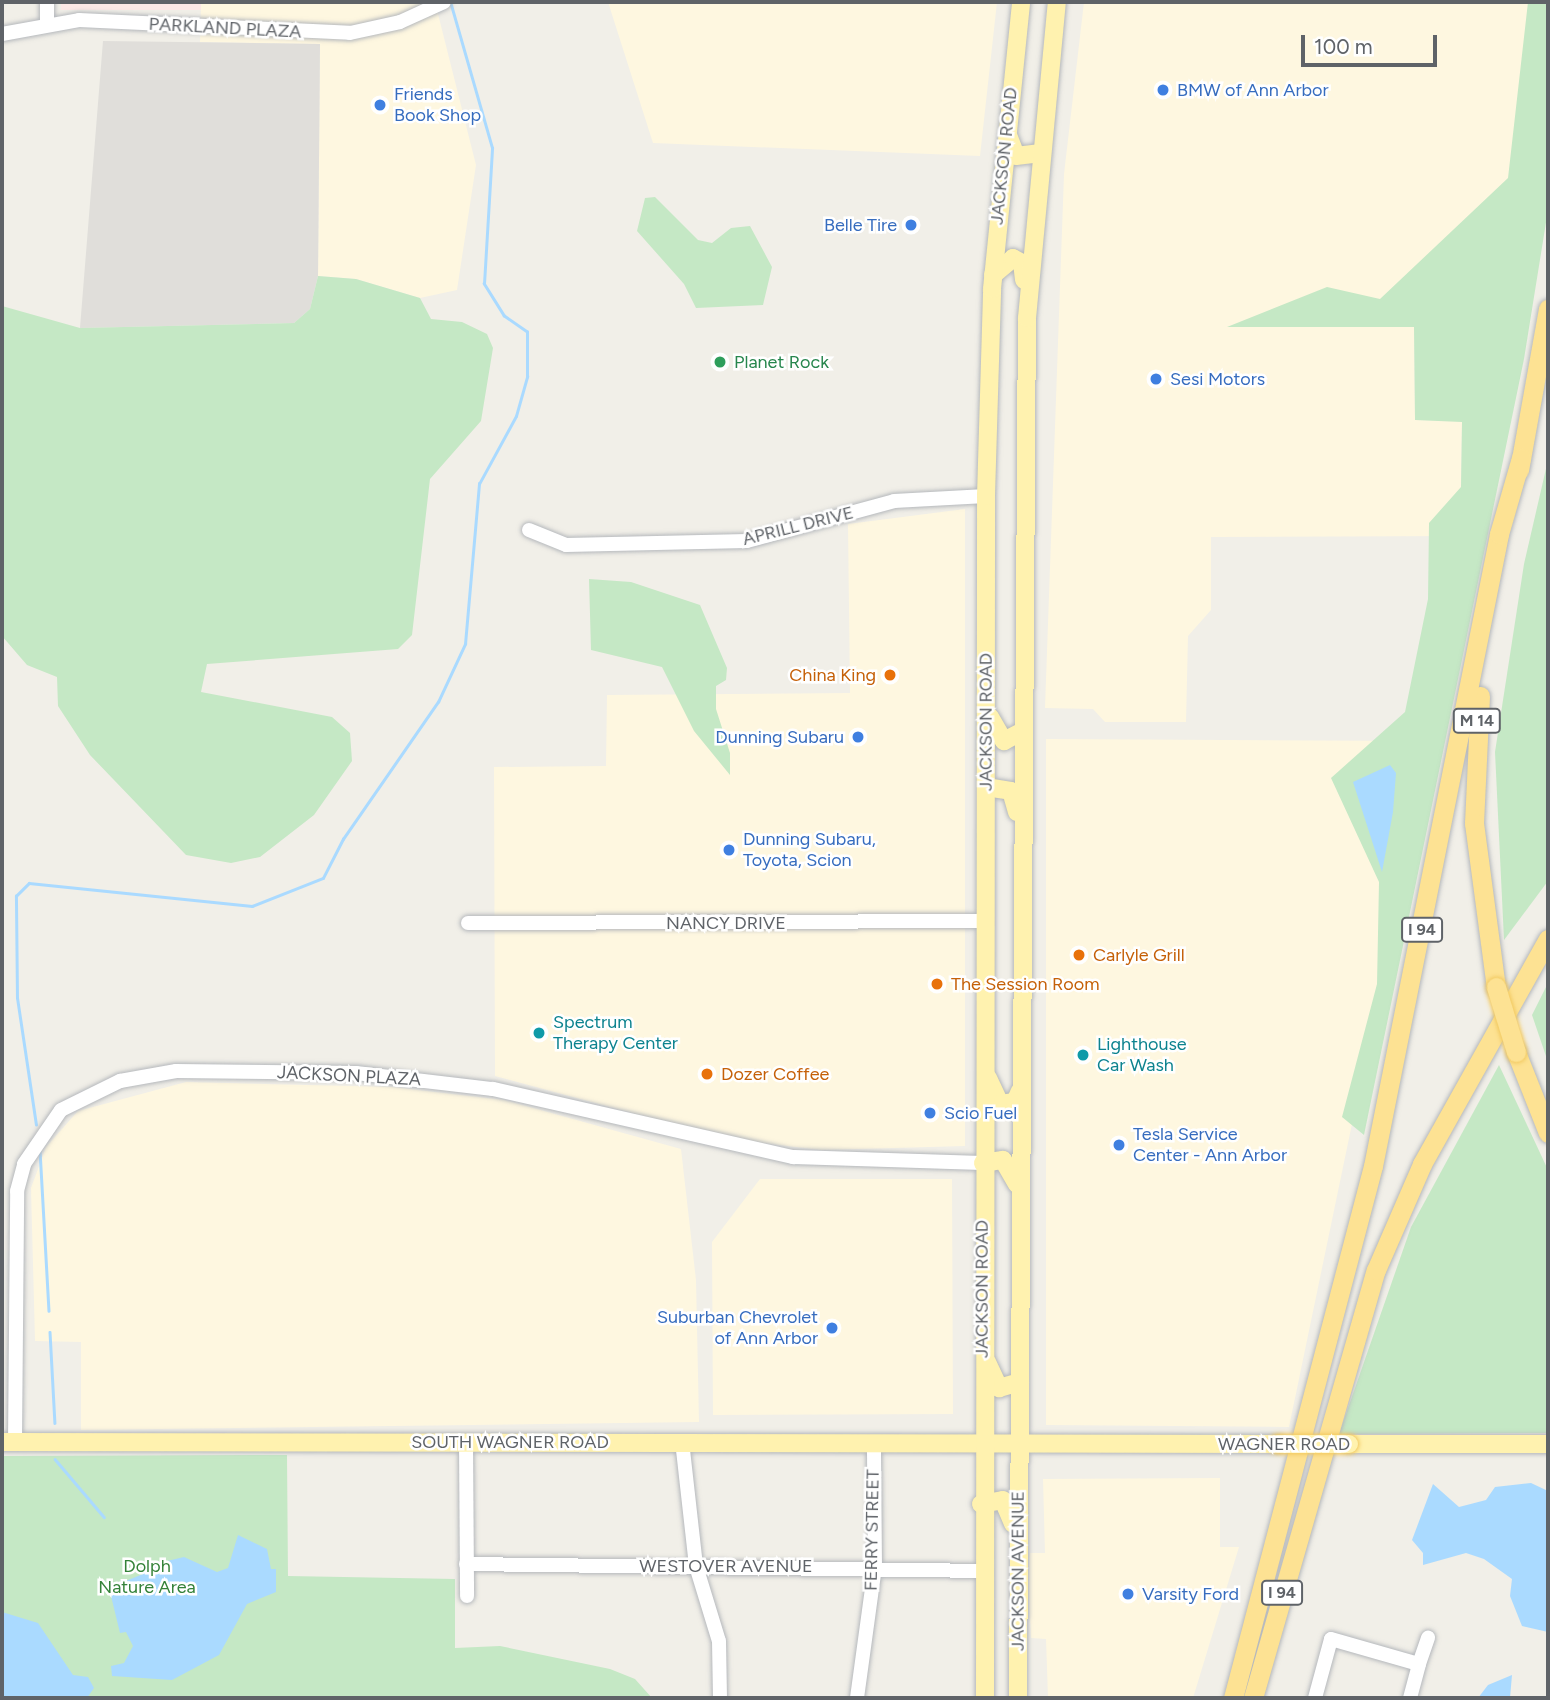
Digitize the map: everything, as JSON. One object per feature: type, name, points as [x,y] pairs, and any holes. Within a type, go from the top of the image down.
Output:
[{"type":"highway","name":"I 94","points":[[1233,1693],[1373,1166],[1499,534],[1521,457],[1548,309]]},
{"type":"highway","name":"M 14","points":[[1521,457],[1483,678],[1474,774],[1478,870],[1496,987],[1516,1052],[1548,1133]]},
{"type":"highway","name":"I 94","points":[[1253,1698],[1381,1258],[1422,1164],[1548,939]]},
{"type":"main road","name":"JACKSON ROAD","points":[[981,1444],[986,496],[993,275],[1021,2]]},
{"type":"main road","name":"JACKSON ROAD","points":[[1019,1444],[1021,732],[1027,318],[1057,2]]},
{"type":"main road","points":[[1007,129],[1016,156],[1041,153]]},
{"type":"main road","points":[[993,275],[1007,258],[1022,263],[1027,318]]},
{"type":"main road","points":[[986,697],[997,737],[1011,740],[1021,732]]},
{"type":"main road","points":[[986,787],[1011,792],[1021,829]]},
{"type":"main road","points":[[983,1054],[996,1101],[1008,1105],[1020,1091]]},
{"type":"main road","points":[[983,1163],[995,1159],[1011,1167],[1020,1208]]},
{"type":"main road","points":[[982,1328],[993,1382],[1005,1389],[1020,1381]]},
{"type":"main road","name":"SOUTH WAGNER ROAD","points":[[8,1442],[682,1441],[1019,1444]]},
{"type":"main road","name":"JACKSON AVENUE","points":[[981,1444],[985,1698]]},
{"type":"main road","name":"JACKSON AVENUE","points":[[1018,1698],[1019,1444]]},
{"type":"main road","name":"WAGNER ROAD","points":[[1019,1444],[1548,1444]]},
{"type":"main road","points":[[981,1504],[996,1499],[1008,1505],[1018,1548]]},
{"type":"street","points":[[47,2],[47,22]]},
{"type":"street","name":"PARKLAND PLAZA","points":[[2,34],[47,22],[336,34],[389,26],[441,3]]},
{"type":"street","name":"APRILL DRIVE","points":[[529,530],[566,545],[747,541],[894,501],[986,496]]},
{"type":"street","name":"NANCY DRIVE","points":[[468,923],[984,921]]},
{"type":"street","name":"JACKSON PLAZA","points":[[8,1442],[17,1191],[24,1164],[61,1110],[120,1081],[176,1071],[356,1073],[493,1088],[793,1157],[983,1163]]},
{"type":"street","points":[[682,1441],[696,1566],[719,1641],[720,1698]]},
{"type":"street","points":[[466,1443],[467,1596]]},
{"type":"street","name":"FERRY STREET","points":[[857,1698],[875,1567],[874,1444]]},
{"type":"street","name":"WESTOVER AVENUE","points":[[466,1564],[985,1570]]},
{"type":"street","points":[[1410,1698],[1428,1638]]},
{"type":"street","points":[[1315,1698],[1331,1639],[1419,1664]]},
{"type":"shaded area","points":[[61,2],[201,2],[201,10],[61,10]]},
{"type":"shaded area","points":[[201,2],[435,2],[476,165],[457,290],[420,298],[356,279],[318,276],[320,44],[200,42]]},
{"type":"shaded area","points":[[608,2],[997,2],[980,156],[653,143]]},
{"type":"shaded area","points":[[1084,2],[1548,2],[1548,183],[1342,326],[1414,326],[1415,420],[1462,421],[1460,536],[1211,537],[1211,610],[1188,636],[1186,722],[1105,722],[1093,709],[1045,708],[1064,174]]},
{"type":"shaded area","points":[[103,41],[320,44],[318,276],[310,309],[294,323],[80,328]]},
{"type":"shaded area","points":[[965,509],[965,1146],[821,1150],[729,1139],[495,1076],[494,767],[606,766],[607,695],[850,693],[848,524]]},
{"type":"shaded area","points":[[1046,739],[1420,741],[1358,1095],[1289,1427],[1046,1425]]},
{"type":"shaded area","points":[[186,1082],[392,1087],[504,1100],[681,1149],[696,1280],[699,1422],[81,1430],[81,1342],[35,1341],[31,1188],[46,1147],[78,1111]]},
{"type":"shaded area","name":"Suburban Chevrolet of Ann Arbor","points":[[760,1179],[952,1179],[953,1414],[713,1415],[712,1242]]},
{"type":"shaded area","name":"Varsity Ford","points":[[1220,1478],[1220,1547],[1239,1547],[1193,1698],[1048,1698],[1046,1639],[1031,1638],[1028,1575],[1030,1553],[1045,1553],[1043,1479]]},
{"type":"green space","points":[[1528,2],[1548,2],[1548,210],[1524,359],[1364,1135],[1342,1117],[1377,984],[1379,882],[1331,778],[1405,712],[1428,599],[1429,523],[1461,487],[1462,422],[1415,420],[1414,327],[1227,327],[1327,287],[1380,299],[1508,178]]},
{"type":"green space","points":[[655,197],[698,240],[712,243],[731,228],[750,226],[772,267],[763,305],[696,308],[684,284],[637,231],[645,198]]},
{"type":"green space","points":[[318,276],[356,279],[420,298],[431,319],[462,322],[487,334],[493,348],[481,421],[430,479],[412,635],[398,649],[207,664],[201,692],[332,717],[350,733],[352,761],[314,815],[260,857],[231,863],[186,855],[90,755],[58,706],[57,677],[27,665],[2,636],[2,306],[80,328],[294,323],[310,309]]},
{"type":"green space","points":[[1548,460],[1548,881],[1504,940],[1495,752],[1524,564]]},
{"type":"green space","points":[[589,579],[631,582],[700,605],[727,668],[726,680],[716,686],[716,709],[730,753],[730,775],[694,731],[662,667],[591,650]]},
{"type":"green space","points":[[1548,983],[1548,1062],[1532,1015]]},
{"type":"green space","points":[[1499,1065],[1548,1170],[1548,1433],[1339,1434],[1411,1227]]},
{"type":"green space","name":"Dolph Nature Area","points":[[287,1455],[288,1576],[455,1579],[455,1648],[500,1646],[610,1669],[635,1679],[652,1698],[2,1698],[2,1456]]},
{"type":"water","points":[[1390,765],[1396,773],[1393,812],[1382,872],[1353,782]]},
{"type":"water","points":[[1531,1483],[1548,1491],[1548,1632],[1522,1626],[1510,1596],[1512,1579],[1484,1559],[1466,1553],[1423,1565],[1423,1553],[1412,1540],[1433,1484],[1459,1507],[1486,1500],[1495,1487]]},
{"type":"water","points":[[238,1535],[267,1549],[271,1569],[276,1569],[276,1592],[247,1604],[219,1655],[172,1680],[112,1676],[111,1666],[124,1663],[133,1646],[126,1632],[120,1633],[111,1596],[116,1585],[143,1574],[146,1566],[184,1557],[217,1572],[228,1568]]},
{"type":"water","points":[[2,1612],[38,1623],[73,1675],[88,1677],[94,1688],[87,1698],[2,1698]]},
{"type":"water","points":[[1512,1675],[1510,1698],[1478,1698],[1488,1685]]},
{"type":"waterway","points":[[36,1125],[17,998],[16,896],[29,883],[252,906],[323,878],[343,839],[438,702],[465,644],[479,484],[516,416],[527,377],[527,332],[504,316],[484,284],[492,148],[450,2]]},
{"type":"waterway","points":[[40,1150],[49,1311]]},
{"type":"waterway","points":[[50,1332],[55,1423]]},
{"type":"waterway","points":[[55,1459],[104,1517]]},
{"type":"place","name":"BMW of Ann Arbor","points":[[1163,90]]},
{"type":"place","name":"Friends Book Shop","points":[[380,105]]},
{"type":"place","name":"Belle Tire","points":[[911,225]]},
{"type":"place","name":"Planet Rock","points":[[720,362]]},
{"type":"place","name":"Sesi Motors","points":[[1156,379]]},
{"type":"place","name":"China King","points":[[890,675]]},
{"type":"place","name":"Dunning Subaru","points":[[858,737]]},
{"type":"place","name":"Dunning Subaru, Toyota, Scion","points":[[729,850]]},
{"type":"place","name":"Carlyle Grill","points":[[1079,955]]},
{"type":"place","name":"The Session Room","points":[[937,984]]},
{"type":"place","name":"Spectrum Therapy Center","points":[[539,1033]]},
{"type":"place","name":"Lighthouse Car Wash","points":[[1083,1055]]},
{"type":"place","name":"Dozer Coffee","points":[[707,1074]]},
{"type":"place","name":"Scio Fuel","points":[[930,1113]]},
{"type":"place","name":"Tesla Service Center - Ann Arbor","points":[[1119,1145]]},
{"type":"place","name":"Suburban Chevrolet of Ann Arbor","points":[[832,1328]]},
{"type":"place","name":"Varsity Ford","points":[[1128,1594]]}]
